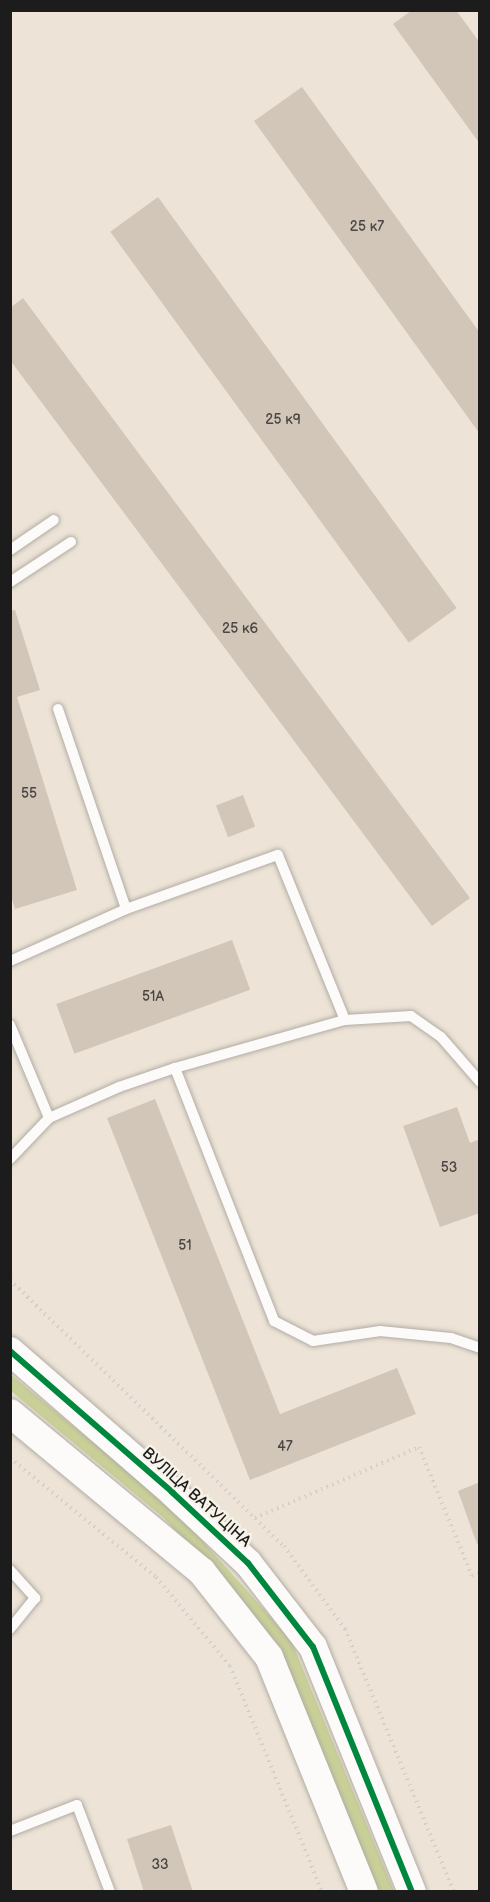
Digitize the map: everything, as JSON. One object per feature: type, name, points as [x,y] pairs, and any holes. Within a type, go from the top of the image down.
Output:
[{"type":"street","name":"ВУЛІЦА ВАТУЦІНА","points":[[10,1351],[172,1492],[248,1563],[314,1647],[412,1892]]},
{"type":"street","points":[[10,1413],[202,1572],[269,1657],[364,1892]]},
{"type":"lane","points":[[10,550],[54,520]]},
{"type":"lane","points":[[10,582],[72,542]]},
{"type":"lane","points":[[58,709],[126,909]]},
{"type":"lane","points":[[10,961],[126,909],[278,855],[345,1020]]},
{"type":"lane","points":[[10,1159],[49,1118],[119,1087],[175,1068],[345,1020],[411,1016],[441,1037],[480,1082]]},
{"type":"lane","points":[[10,1025],[49,1118]]},
{"type":"lane","points":[[175,1068],[274,1321],[313,1341],[380,1331],[451,1338],[480,1348]]},
{"type":"lane","points":[[10,1570],[35,1598],[10,1629]]},
{"type":"lane","points":[[10,1831],[77,1805],[110,1892]]},
{"type":"path","points":[[255,1518],[418,1447],[472,1576],[480,1573]]},
{"type":"path","points":[[10,1458],[156,1577],[230,1666],[322,1892]]},
{"type":"green space","points":[[10,1374],[173,1508],[291,1640],[394,1891],[379,1891],[277,1643],[164,1518],[11,1391]]},
{"type":"building","points":[[412,10],[456,10],[480,43],[480,144],[393,24]]},
{"type":"building","points":[[302,87],[480,333],[480,434],[254,121]]},
{"type":"building","points":[[158,197],[457,608],[409,643],[110,232]]},
{"type":"building","points":[[23,298],[470,898],[432,926],[10,360],[10,308]]},
{"type":"building","points":[[15,610],[40,690],[17,697],[77,890],[15,909],[10,893],[10,611]]},
{"type":"building","points":[[243,795],[255,827],[228,837],[216,805]]},
{"type":"building","points":[[232,940],[250,990],[74,1054],[56,1004]]},
{"type":"building","points":[[155,1099],[280,1414],[397,1368],[416,1414],[250,1480],[107,1118]]},
{"type":"building","points":[[457,1107],[470,1143],[480,1139],[480,1213],[440,1227],[403,1126]]},
{"type":"building","points":[[480,1482],[480,1544],[477,1544],[458,1491]]},
{"type":"building","points":[[171,1825],[193,1892],[144,1892],[127,1839]]},
{"type":"cycle path","points":[[10,1351],[172,1492],[248,1563],[313,1647],[412,1892]]}]
